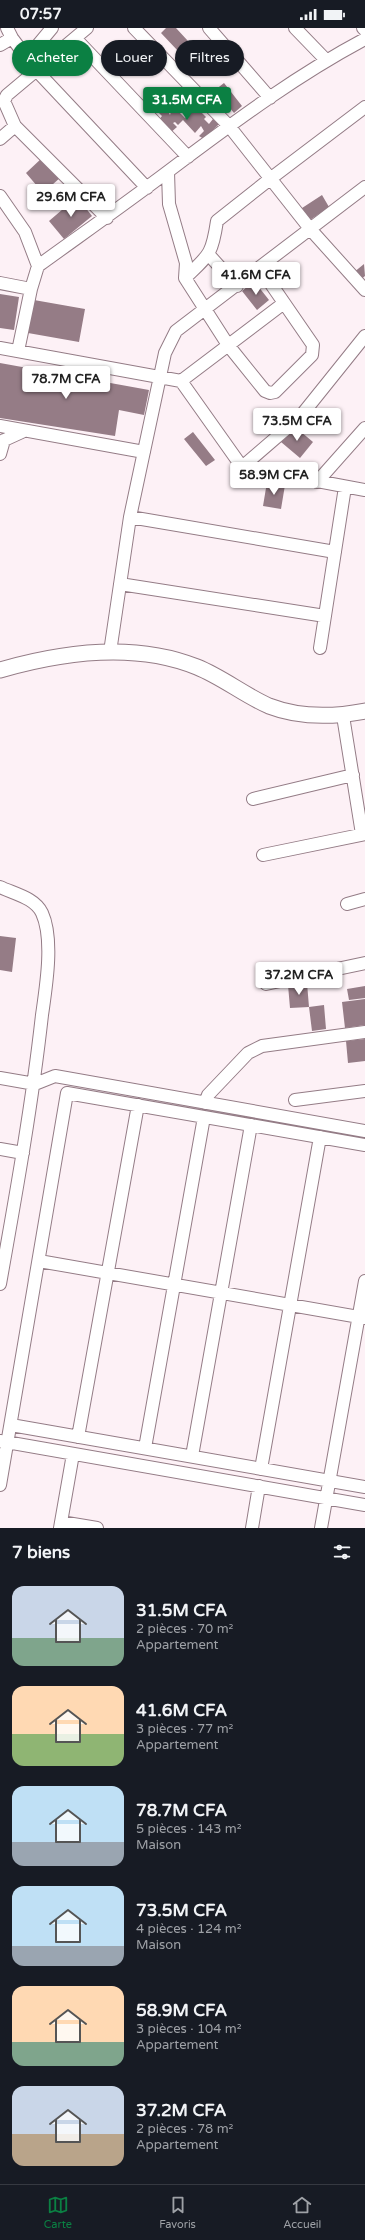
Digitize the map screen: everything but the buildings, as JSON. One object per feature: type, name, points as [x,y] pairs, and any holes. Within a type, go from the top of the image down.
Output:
[{"type":"street","points":[[42,40],[52,28]]},
{"type":"street","points":[[73,40],[86,28]]},
{"type":"street","points":[[134,28],[229,126],[311,230],[365,290]]},
{"type":"street","points":[[209,28],[270,98]]},
{"type":"street","points":[[295,28],[326,60]]},
{"type":"street","points":[[0,46],[10,31],[16,40]]},
{"type":"street","points":[[75,38],[188,157]]},
{"type":"street","points":[[38,266],[107,218],[229,126],[326,60],[365,39]]},
{"type":"street","points":[[29,76],[7,95],[4,101],[15,126],[107,218]]},
{"type":"street","points":[[42,76],[147,188]]},
{"type":"street","points":[[186,278],[209,255],[214,242],[217,221],[270,178],[365,107]]},
{"type":"street","points":[[0,139],[15,126]]},
{"type":"street","points":[[168,172],[169,204],[186,263],[186,278],[228,345],[265,391],[270,393],[275,392],[312,355],[314,350],[313,345],[260,268]]},
{"type":"street","points":[[110,652],[130,517],[161,378],[165,352],[176,331],[311,230],[365,187]]},
{"type":"street","points":[[0,196],[25,232],[38,266],[31,289],[18,351]]},
{"type":"street","points":[[209,255],[237,286]]},
{"type":"street","points":[[0,283],[31,289]]},
{"type":"street","points":[[0,348],[181,381],[284,303]]},
{"type":"street","points":[[242,467],[300,417],[365,336]]},
{"type":"street","points":[[181,381],[242,467],[365,490]]},
{"type":"street","points":[[0,426],[144,452]]},
{"type":"street","points":[[317,482],[365,428]]},
{"type":"street","points":[[0,454],[2,441],[24,430]]},
{"type":"street","points":[[320,648],[345,487]]},
{"type":"street","points":[[130,517],[335,552]]},
{"type":"street","points":[[120,584],[325,616]]},
{"type":"street","points":[[0,670],[24,663],[69,655],[110,652],[145,655],[197,667],[269,706],[286,711],[307,715],[342,716],[365,711]]},
{"type":"street","points":[[263,855],[364,834],[342,716]]},
{"type":"street","points":[[252,799],[352,775]]},
{"type":"street","points":[[0,887],[37,904],[43,914],[48,934],[45,990],[35,1084],[23,1153],[6,1217],[0,1284]]},
{"type":"street","points":[[346,904],[365,899]]},
{"type":"street","points":[[266,984],[365,963]]},
{"type":"street","points":[[205,1103],[208,1095],[243,1058],[262,1046],[365,1032]]},
{"type":"street","points":[[0,1078],[35,1084],[55,1076],[365,1131]]},
{"type":"street","points":[[295,1100],[365,1091]]},
{"type":"street","points":[[0,1484],[4,1442],[11,1425],[67,1093],[365,1145]]},
{"type":"street","points":[[78,1437],[138,1105]]},
{"type":"street","points":[[145,1448],[204,1117]]},
{"type":"street","points":[[192,1456],[251,1125]]},
{"type":"street","points":[[261,1468],[320,1137]]},
{"type":"street","points":[[0,1149],[23,1153]]},
{"type":"street","points":[[39,1261],[362,1317]]},
{"type":"street","points":[[321,1528],[329,1480],[362,1317],[365,1281]]},
{"type":"street","points":[[11,1425],[365,1487]]},
{"type":"street","points":[[4,1442],[365,1505]]},
{"type":"street","points":[[74,1454],[61,1525],[97,1528]]},
{"type":"street","points":[[252,1528],[259,1486]]}]
